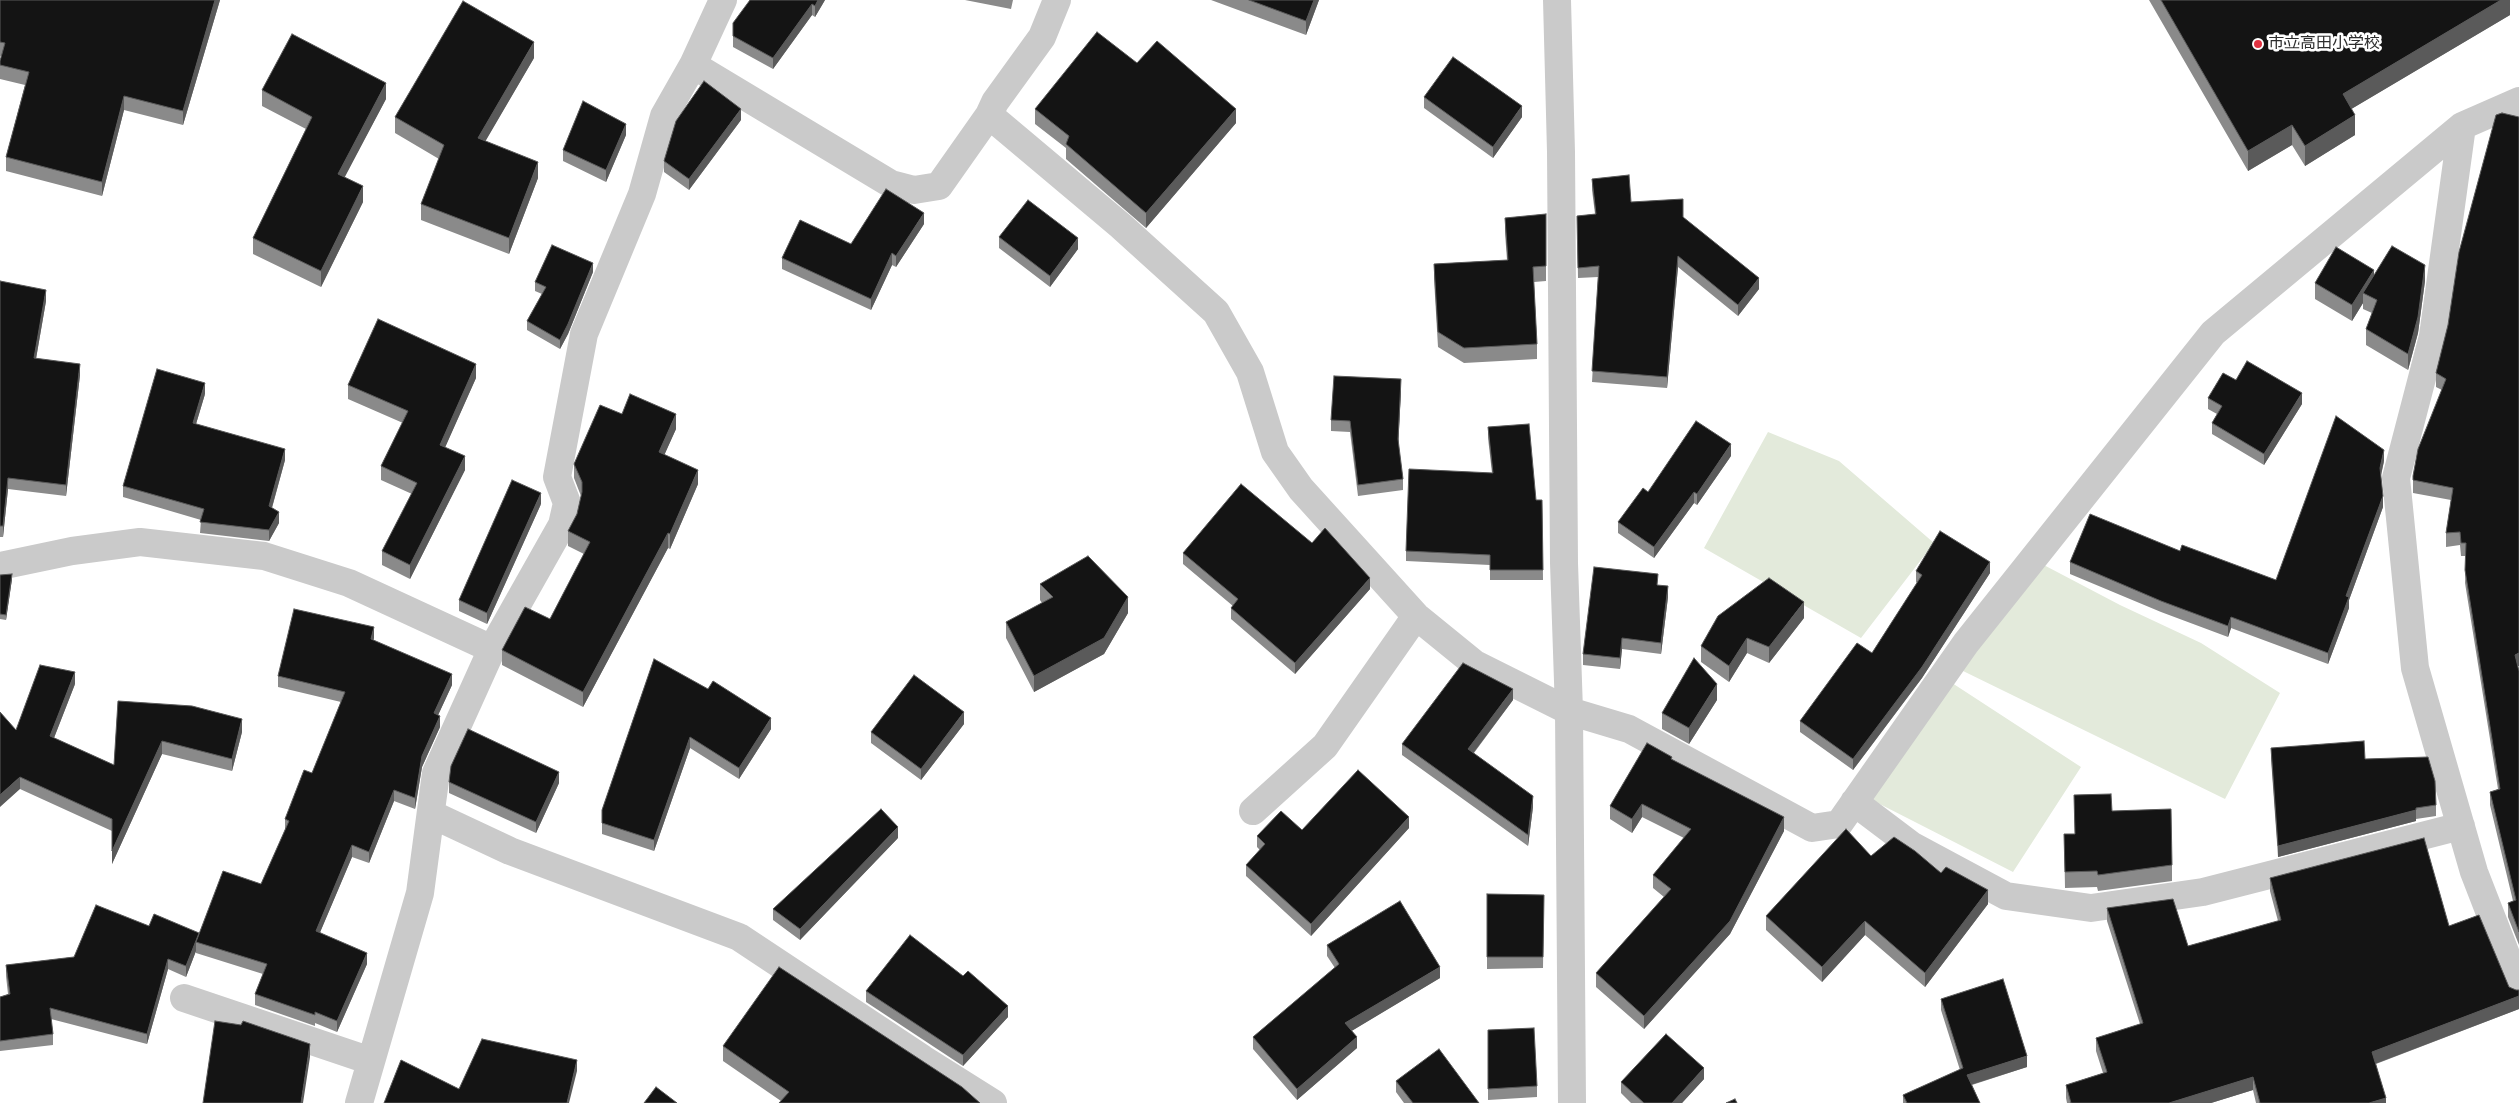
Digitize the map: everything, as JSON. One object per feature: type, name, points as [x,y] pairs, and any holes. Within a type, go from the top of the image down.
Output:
[{"type":"street","points":[[359,1103],[420,893],[436,773],[492,649],[562,525],[567,503],[557,477],[584,334],[642,194],[664,116],[693,65],[723,0]]},
{"type":"street","points":[[693,65],[891,184],[914,190],[939,186],[989,115],[995,102],[1042,37],[1057,0]]},
{"type":"street","points":[[1558,0],[1564,563],[1569,711],[1572,1103]]},
{"type":"street","points":[[989,115],[1122,226],[1216,312],[1250,372],[1275,452],[1301,490],[1416,616],[1475,664],[1569,711],[1629,729],[1812,828],[1838,824],[1966,643],[2213,333],[2462,126],[2519,101]]},
{"type":"street","points":[[2462,126],[2433,336],[2396,478],[2415,668],[2474,872],[2519,988]]},
{"type":"street","points":[[0,566],[72,552],[140,542],[264,556],[349,583],[492,649]]},
{"type":"street","points":[[1253,811],[1325,746],[1416,616]]},
{"type":"street","points":[[1854,802],[1911,845],[2006,896],[2091,908],[2203,892],[2461,826]]},
{"type":"street","points":[[431,814],[510,851],[740,937],[923,1060],[993,1103]]},
{"type":"street","points":[[184,998],[371,1061]]},
{"type":"green space","points":[[1768,432],[1839,461],[1934,543],[1861,638],[1704,548]]},
{"type":"green space","points":[[2040,563],[2120,605],[2201,643],[2280,693],[2225,799],[1961,670]]},
{"type":"green space","points":[[1949,681],[2081,767],[2013,872],[1866,797]]},
{"type":"building","points":[[0,0],[215,0],[183,111],[124,96],[102,182],[6,157],[29,72],[0,65],[5,43],[0,42]]},
{"type":"building","points":[[750,0],[818,0],[815,6],[812,4],[773,58],[733,36],[733,23]]},
{"type":"building","points":[[1249,0],[1314,0],[1306,21]]},
{"type":"building","points":[[2161,0],[2501,0],[2343,94],[2355,115],[2305,146],[2292,125],[2248,151]]},
{"type":"building","points":[[463,1],[534,42],[478,138],[538,162],[509,238],[421,204],[444,145],[395,117]]},
{"type":"building","points":[[1097,32],[1137,63],[1157,41],[1236,109],[1146,213],[1066,144],[1069,136],[1035,109]]},
{"type":"building","points":[[292,34],[386,83],[338,174],[363,186],[321,271],[253,238],[312,117],[262,90]]},
{"type":"building","points":[[1453,57],[1522,106],[1493,147],[1424,97]]},
{"type":"building","points":[[704,81],[741,109],[689,179],[664,161],[676,121]]},
{"type":"building","points":[[583,101],[626,124],[606,170],[563,150]]},
{"type":"building","points":[[2502,113],[2519,117],[2519,653],[2515,655],[2519,671],[2519,932],[2508,903],[2516,900],[2490,792],[2500,789],[2465,570],[2466,543],[2461,543],[2460,532],[2446,533],[2453,488],[2413,480],[2418,449],[2446,379],[2436,373],[2448,325],[2459,252],[2496,115]]},
{"type":"building","points":[[1629,175],[1631,202],[1683,199],[1683,217],[1759,278],[1738,305],[1678,256],[1667,377],[1592,371],[1599,266],[1578,268],[1577,216],[1596,214],[1592,179]]},
{"type":"building","points":[[886,189],[924,213],[896,256],[892,253],[871,299],[782,258],[800,220],[851,244]]},
{"type":"building","points":[[1028,200],[1078,238],[1050,276],[999,237]]},
{"type":"building","points":[[1546,214],[1546,266],[1533,267],[1537,344],[1464,348],[1438,332],[1434,264],[1508,260],[1505,218]]},
{"type":"building","points":[[552,245],[593,263],[560,340],[527,321],[546,287],[535,282]]},
{"type":"building","points":[[2392,246],[2425,265],[2418,317],[2408,354],[2366,329],[2377,300],[2363,293]]},
{"type":"building","points":[[2336,247],[2374,270],[2352,305],[2315,283]]},
{"type":"building","points":[[0,281],[46,290],[34,358],[80,364],[66,485],[8,478],[3,526],[0,526]]},
{"type":"building","points":[[378,319],[476,364],[440,445],[465,456],[410,565],[382,551],[417,483],[381,466],[408,411],[348,385]]},
{"type":"building","points":[[2247,361],[2302,393],[2264,454],[2212,423],[2222,406],[2208,398],[2223,373],[2236,380]]},
{"type":"building","points":[[157,369],[205,383],[193,423],[285,449],[269,506],[279,512],[269,530],[200,522],[204,509],[123,486]]},
{"type":"building","points":[[1334,376],[1401,379],[1398,439],[1403,479],[1358,485],[1350,421],[1331,420]]},
{"type":"building","points":[[630,394],[676,414],[659,452],[698,470],[670,534],[668,533],[583,692],[502,650],[525,607],[550,619],[590,542],[568,531],[577,514],[582,492],[582,482],[574,464],[600,405],[622,414]]},
{"type":"building","points":[[2336,416],[2384,450],[2380,468],[2383,496],[2346,596],[2349,597],[2328,653],[2231,617],[2228,626],[2161,601],[2070,562],[2090,514],[2180,551],[2182,545],[2276,580]]},
{"type":"building","points":[[1696,421],[1731,444],[1697,494],[1694,492],[1654,547],[1618,522],[1643,488],[1648,492]]},
{"type":"building","points":[[1529,424],[1536,500],[1542,500],[1543,570],[1490,570],[1490,555],[1406,551],[1409,469],[1493,473],[1488,427]]},
{"type":"building","points":[[512,480],[541,493],[487,613],[459,600]]},
{"type":"building","points":[[1241,484],[1312,543],[1325,528],[1370,578],[1295,663],[1231,608],[1238,599],[1183,553]]},
{"type":"building","points":[[1940,531],[1990,562],[1922,667],[1853,759],[1800,721],[1857,643],[1872,653],[1922,575],[1916,571]]},
{"type":"building","points":[[1088,556],[1128,597],[1104,638],[1034,676],[1006,622],[1053,597],[1040,584]]},
{"type":"building","points":[[1594,567],[1658,574],[1657,585],[1668,586],[1661,643],[1622,638],[1620,658],[1583,654]]},
{"type":"building","points":[[12,574],[6,615],[0,614],[0,575]]},
{"type":"building","points":[[1769,578],[1804,602],[1769,647],[1747,638],[1729,666],[1701,646],[1718,616]]},
{"type":"building","points":[[294,609],[374,627],[371,639],[452,674],[434,713],[440,716],[422,756],[415,798],[394,790],[369,852],[352,845],[316,931],[367,953],[337,1021],[315,1012],[315,1015],[255,994],[267,964],[196,942],[223,871],[261,884],[289,821],[285,819],[304,770],[312,773],[345,692],[278,676]]},
{"type":"building","points":[[1694,658],[1717,684],[1689,728],[1662,713]]},
{"type":"building","points":[[654,659],[708,689],[713,681],[771,718],[739,768],[690,737],[654,840],[602,823],[602,810]]},
{"type":"building","points":[[1463,663],[1513,689],[1468,749],[1533,796],[1528,835],[1402,744]]},
{"type":"building","points":[[40,665],[75,672],[50,736],[114,765],[118,701],[192,706],[242,719],[232,759],[162,741],[112,851],[112,819],[20,777],[0,795],[0,712],[16,730]]},
{"type":"building","points":[[914,675],[964,712],[921,769],[871,732]]},
{"type":"building","points":[[468,729],[559,772],[536,822],[449,782],[451,766]]},
{"type":"building","points":[[2364,741],[2365,759],[2428,757],[2435,781],[2436,805],[2416,808],[2416,810],[2278,846],[2271,748]]},
{"type":"building","points":[[1647,743],[1672,757],[1671,759],[1784,817],[1730,921],[1644,1016],[1596,973],[1671,889],[1653,875],[1691,829],[1642,804],[1632,819],[1610,806]]},
{"type":"building","points":[[1358,770],[1409,817],[1311,924],[1246,865],[1265,844],[1257,836],[1281,811],[1302,830]]},
{"type":"building","points":[[2111,794],[2112,811],[2171,809],[2172,865],[2098,875],[2097,871],[2065,872],[2064,834],[2075,834],[2074,795]]},
{"type":"building","points":[[881,809],[898,827],[800,929],[773,909]]},
{"type":"building","points":[[1846,829],[1871,856],[1894,837],[1915,851],[1941,873],[1946,867],[1988,890],[1925,973],[1865,921],[1822,967],[1766,916]]},
{"type":"building","points":[[2424,838],[2449,926],[2479,915],[2509,987],[2519,990],[2519,996],[2372,1052],[2386,1098],[2369,1103],[2260,1103],[2253,1077],[2169,1103],[2071,1103],[2066,1085],[2107,1072],[2096,1038],[2143,1023],[2107,908],[2173,899],[2188,946],[2281,920],[2270,878]]},
{"type":"building","points":[[1487,894],[1544,895],[1543,957],[1487,957]]},
{"type":"building","points":[[1400,901],[1440,967],[1345,1023],[1357,1037],[1297,1089],[1253,1037],[1339,964],[1327,945]]},
{"type":"building","points":[[96,905],[149,926],[154,914],[199,933],[186,966],[168,959],[147,1034],[50,1008],[53,1034],[0,1041],[0,997],[10,994],[6,965],[74,957]]},
{"type":"building","points":[[910,935],[963,976],[968,971],[1008,1006],[963,1055],[866,991]]},
{"type":"building","points":[[779,967],[962,1087],[980,1103],[779,1103],[789,1092],[723,1046]]},
{"type":"building","points":[[2003,979],[2027,1056],[1967,1075],[1980,1103],[1907,1103],[1903,1095],[1963,1068],[1941,999]]},
{"type":"building","points":[[215,1021],[241,1025],[243,1021],[310,1044],[301,1103],[203,1103]]},
{"type":"building","points":[[1534,1028],[1537,1086],[1488,1089],[1488,1030]]},
{"type":"building","points":[[1666,1034],[1704,1068],[1672,1103],[1644,1103],[1621,1082]]},
{"type":"building","points":[[482,1039],[577,1060],[567,1103],[384,1103],[401,1060],[459,1089]]},
{"type":"building","points":[[1439,1049],[1479,1103],[1413,1103],[1396,1081]]},
{"type":"building","points":[[656,1087],[677,1103],[644,1103]]},
{"type":"building","points":[[1735,1099],[1737,1103],[1726,1103]]},
{"type":"place","name":"市立高田小学校","points":[[2258,44]]}]
